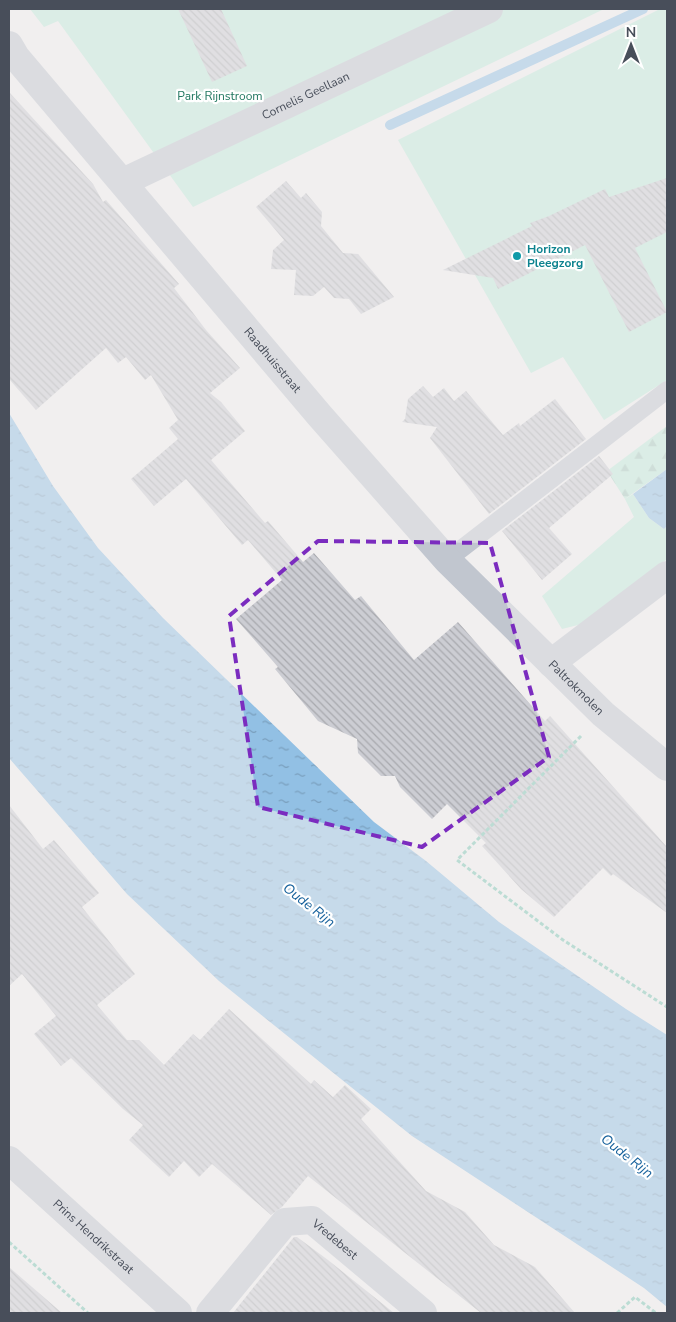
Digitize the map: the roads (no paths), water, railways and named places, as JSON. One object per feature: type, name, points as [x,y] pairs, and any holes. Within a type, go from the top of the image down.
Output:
[{"type":"street","name":"Cornelis Geellaan","points":[[123,182],[489,9]]},
{"type":"street","name":"Raadhuisstraat","points":[[9,45],[16,57],[320,416],[447,560],[551,662]]},
{"type":"street","name":"Paltrokmolen","points":[[667,575],[551,662],[603,714],[667,767]]},
{"type":"street","name":"Prins Hendrikstraat","points":[[9,1160],[178,1313]]},
{"type":"street","name":"Vredebest","points":[[210,1313],[286,1222],[312,1220],[423,1313]]},
{"type":"lane","points":[[447,560],[667,390]]},
{"type":"water","name":"Oude Rijn","points":[[9,413],[53,486],[98,548],[163,618],[374,822],[426,861],[499,922],[667,1035],[667,1307],[644,1288],[412,1136],[219,981],[127,894],[9,758]]},
{"type":"water","points":[[667,469],[667,526],[664,529],[649,518],[633,494]]},
{"type":"waterway","points":[[390,125],[643,9]]},
{"type":"place","name":"Horizon Pleegzorg","points":[[517,256]]},
{"type":"park label","name":"Park Rijnstroom","points":[[220,96]]}]
